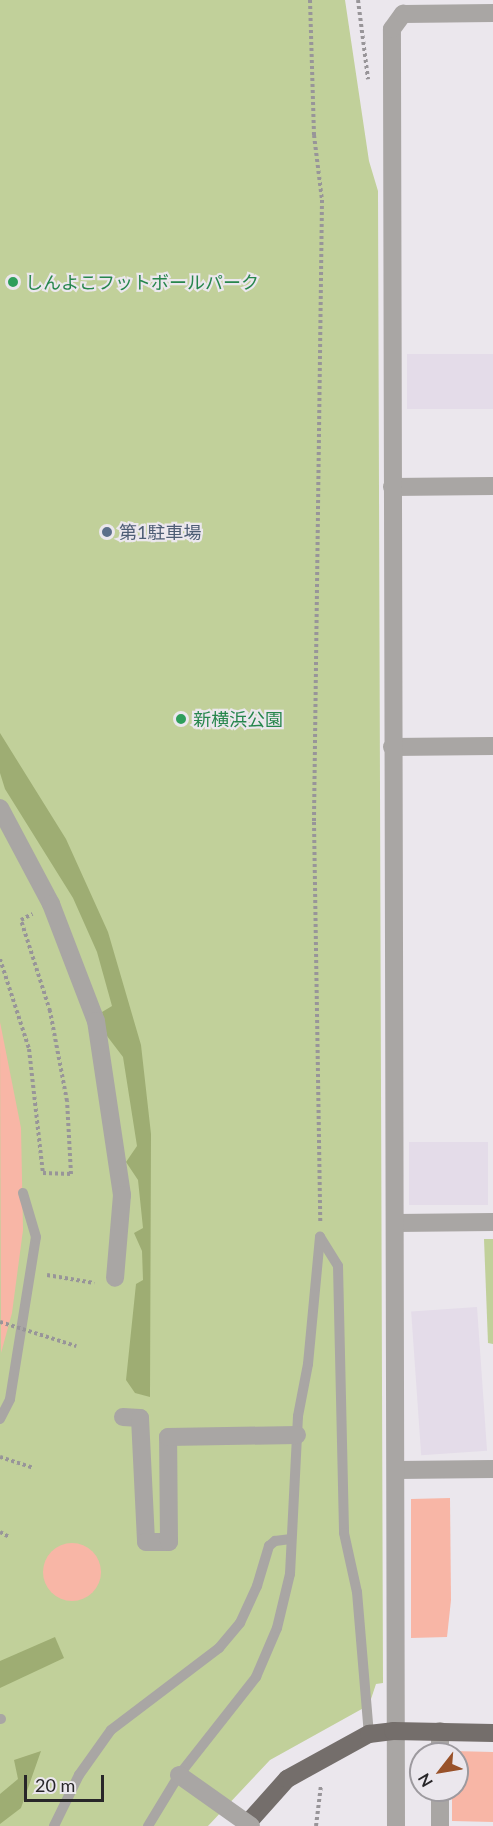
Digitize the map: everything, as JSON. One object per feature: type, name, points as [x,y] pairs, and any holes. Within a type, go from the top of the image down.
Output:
[{"type":"main road","points":[[245,1826],[287,1779],[369,1734],[393,1731],[493,1733]]},
{"type":"street","points":[[396,1826],[393,1731],[397,1470],[392,747],[392,29],[403,14],[493,13]]},
{"type":"street","points":[[392,487],[493,486]]},
{"type":"street","points":[[392,747],[493,746]]},
{"type":"street","points":[[0,808],[51,903],[96,1021],[122,1195],[115,1278]]},
{"type":"street","points":[[396,1223],[493,1222]]},
{"type":"street","points":[[131,1417],[146,1542],[169,1542],[168,1437],[297,1435]]},
{"type":"street","points":[[397,1470],[493,1469]]},
{"type":"street","points":[[440,1731],[440,1742]]},
{"type":"street","points":[[179,1775],[252,1826]]},
{"type":"street","points":[[440,1802],[440,1826]]},
{"type":"lane","points":[[0,1419],[10,1399],[36,1237],[22,1193]]},
{"type":"lane","points":[[148,1826],[179,1775],[256,1677],[277,1628],[290,1574],[297,1435],[320,1237]]},
{"type":"lane","points":[[320,1237],[338,1266],[344,1533],[357,1592],[369,1734]]},
{"type":"lane","points":[[54,1826],[79,1775],[111,1730],[219,1648],[240,1623],[257,1586],[269,1546],[275,1541],[291,1539]]},
{"type":"path","points":[[310,0],[314,135],[322,200],[314,822],[320,1237]]},
{"type":"path","points":[[0,959],[29,1049],[44,1173],[71,1174],[67,1101],[50,1011],[21,920],[51,903]]},
{"type":"path","points":[[32,1272],[94,1282]]},
{"type":"path","points":[[0,1322],[76,1346]]},
{"type":"path","points":[[0,1457],[33,1468]]},
{"type":"path","points":[[0,1533],[9,1537]]},
{"type":"path","points":[[316,1826],[321,1784]]},
{"type":"shaded area","points":[[407,354],[493,354],[493,409],[407,409]]},
{"type":"shaded area","points":[[409,1142],[488,1142],[488,1205],[409,1205]]},
{"type":"shaded area","points":[[477,1307],[487,1451],[421,1455],[411,1312]]},
{"type":"green space","name":"新横浜公園","points":[[0,0],[345,0],[369,161],[378,191],[383,1683],[376,1684],[369,1705],[270,1760],[208,1826],[0,1826]]},
{"type":"green space","points":[[0,733],[66,839],[108,932],[141,1045],[151,1134],[150,1397],[135,1393],[126,1380],[136,1284],[143,1280],[142,1251],[134,1233],[143,1228],[138,1180],[126,1162],[137,1146],[123,1057],[107,1036],[102,1012],[112,1006],[97,952],[73,898],[5,789],[0,773]]},
{"type":"green space","points":[[484,1239],[493,1239],[493,1344],[488,1343]]},
{"type":"green space","points":[[55,1637],[64,1658],[0,1688],[0,1661]]},
{"type":"green space","points":[[41,1751],[21,1808],[0,1824],[0,1794],[18,1779],[14,1760]]},
{"type":"building","points":[[0,1022],[21,1128],[23,1230],[12,1313],[1,1353]]},
{"type":"building","points":[[450,1498],[451,1600],[447,1637],[411,1638],[411,1499]]},
{"type":"building","points":[[72,1543],[83,1545],[96,1556],[101,1572],[99,1583],[88,1596],[72,1601],[61,1599],[48,1588],[43,1572],[45,1561],[56,1548]]},
{"type":"building","points":[[469,1751],[493,1752],[493,1822],[452,1821],[452,1802],[469,1802]]},
{"type":"place","name":"しんよこフットボールパーク","points":[[13,282]]},
{"type":"place","name":"第1駐車場","points":[[107,532]]},
{"type":"place","name":"新横浜公園","points":[[181,719]]}]
